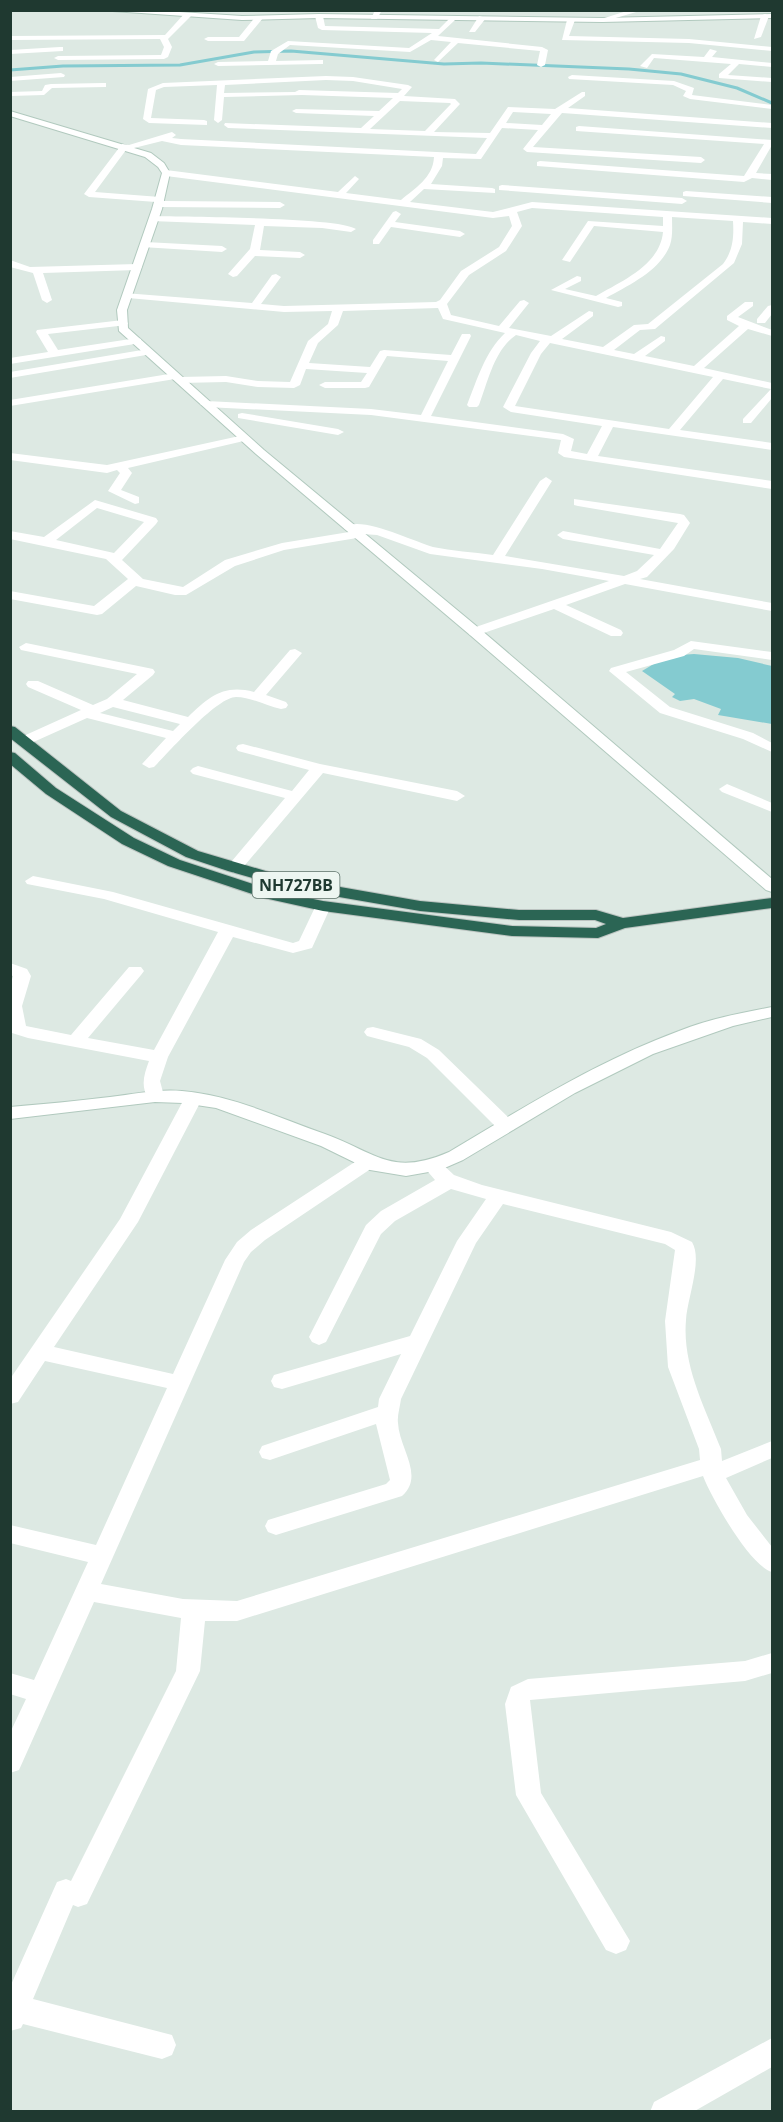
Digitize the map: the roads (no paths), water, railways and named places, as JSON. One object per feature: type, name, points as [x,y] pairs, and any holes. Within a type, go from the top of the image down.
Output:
[{"type":"highway","name":"NH727BB","points":[[10,730],[109,808],[192,854],[234,868],[298,886],[420,906],[519,915],[596,915],[622,923]]},
{"type":"highway","name":"NH727BB","points":[[10,756],[51,791],[136,845],[174,863],[221,880],[270,895],[322,906],[512,931],[598,933],[622,923],[772,903],[772,895]]},
{"type":"highway","points":[[136,845],[152,833]]},
{"type":"street","points":[[101,10],[259,18],[376,14],[572,20],[769,16]]},
{"type":"street","points":[[602,20],[611,14],[640,10]]},
{"type":"street","points":[[164,37],[168,47],[165,56],[131,57],[11,52],[10,40],[126,37],[164,37],[167,37],[193,15]]},
{"type":"street","points":[[320,16],[322,28],[441,32]]},
{"type":"street","points":[[757,37],[769,16]]},
{"type":"street","points":[[208,39],[241,39],[259,18]]},
{"type":"street","points":[[275,55],[285,43],[293,42],[410,50],[441,32],[452,18]]},
{"type":"street","points":[[472,30],[482,18]]},
{"type":"street","points":[[572,20],[565,38],[721,43],[772,49]]},
{"type":"street","points":[[126,37],[131,57]]},
{"type":"street","points":[[432,38],[542,49],[544,51],[541,65]]},
{"type":"street","points":[[438,60],[457,40]]},
{"type":"street","points":[[706,59],[721,43]]},
{"type":"street","points":[[218,64],[275,55],[320,62]]},
{"type":"street","points":[[644,66],[654,55],[772,65]]},
{"type":"street","points":[[737,62],[723,76],[772,80]]},
{"type":"street","points":[[10,79],[61,75]]},
{"type":"street","points":[[572,77],[674,83],[692,90],[687,96],[690,97],[772,107]]},
{"type":"street","points":[[294,127],[301,78]]},
{"type":"street","points":[[364,130],[408,87],[353,79],[301,78],[163,85],[152,89],[147,119],[219,127],[228,125],[294,127],[492,136]]},
{"type":"street","points":[[218,120],[221,82]]},
{"type":"street","points":[[10,94],[44,93],[51,86],[103,85]]},
{"type":"street","points":[[220,95],[298,93],[399,97],[456,103],[427,134]]},
{"type":"street","points":[[582,94],[559,111],[527,149],[604,154],[706,149],[771,142]]},
{"type":"street","points":[[161,138],[181,142],[478,157],[508,111],[514,109],[642,112],[772,125]]},
{"type":"street","points":[[296,111],[380,114]]},
{"type":"street","points":[[11,113],[148,155],[161,165],[166,173],[154,219],[122,310],[123,329],[244,438],[475,632],[772,887]]},
{"type":"street","points":[[228,125],[225,121],[218,120],[126,147],[89,194],[159,202],[280,205]]},
{"type":"street","points":[[499,124],[544,128]]},
{"type":"street","points":[[579,129],[706,149]]},
{"type":"street","points":[[385,151],[396,132]]},
{"type":"street","points":[[540,164],[744,179],[749,176],[771,142]]},
{"type":"street","points":[[596,300],[655,261],[666,243],[672,213],[684,197],[706,149]]},
{"type":"street","points":[[424,186],[438,166],[439,154]]},
{"type":"street","points":[[597,168],[604,154]]},
{"type":"street","points":[[166,173],[403,204],[436,219],[460,234]]},
{"type":"street","points":[[749,176],[772,177]]},
{"type":"street","points":[[340,195],[355,179]]},
{"type":"street","points":[[376,242],[403,204],[420,187],[492,191]]},
{"type":"street","points":[[502,188],[772,200]]},
{"type":"street","points":[[389,224],[513,213],[523,206],[532,205],[772,221]]},
{"type":"street","points":[[442,304],[465,273],[503,249],[517,226],[513,213]]},
{"type":"street","points":[[605,351],[638,327],[651,327],[734,258],[738,249],[738,218]]},
{"type":"street","points":[[154,219],[322,225],[351,229]]},
{"type":"street","points":[[233,274],[256,247],[260,223]]},
{"type":"street","points":[[567,261],[588,224],[591,223],[667,229]]},
{"type":"street","points":[[145,245],[222,249]]},
{"type":"street","points":[[252,254],[300,255]]},
{"type":"street","points":[[10,263],[33,270],[47,300]]},
{"type":"street","points":[[10,272],[137,267]]},
{"type":"street","points":[[254,307],[276,277]]},
{"type":"street","points":[[578,279],[556,290],[618,304]]},
{"type":"street","points":[[128,295],[254,307],[338,309],[383,307],[396,304],[442,304]]},
{"type":"street","points":[[503,328],[524,303]]},
{"type":"street","points":[[442,304],[447,317],[772,386]]},
{"type":"street","points":[[749,304],[731,318],[772,333]]},
{"type":"street","points":[[760,321],[772,308]]},
{"type":"street","points":[[10,403],[177,378],[226,379],[253,384],[296,384],[313,342],[333,325],[338,309]]},
{"type":"street","points":[[589,314],[550,339],[536,353],[509,407],[521,412],[770,443]]},
{"type":"street","points":[[55,354],[41,333],[123,323]]},
{"type":"street","points":[[696,370],[746,325]]},
{"type":"street","points":[[473,405],[497,351],[506,336],[516,331]]},
{"type":"street","points":[[425,418],[466,336]]},
{"type":"street","points":[[637,357],[661,339]]},
{"type":"street","points":[[12,359],[136,341]]},
{"type":"street","points":[[10,375],[148,352]]},
{"type":"street","points":[[325,385],[363,386],[384,353],[455,358]]},
{"type":"street","points":[[304,366],[373,370]]},
{"type":"street","points":[[672,432],[720,375]]},
{"type":"street","points":[[747,422],[772,392]]},
{"type":"street","points":[[206,404],[337,410],[425,418],[582,439]]},
{"type":"street","points":[[218,415],[249,416],[338,432]]},
{"type":"street","points":[[609,423],[582,439],[568,440],[564,453],[772,485]]},
{"type":"street","points":[[10,467],[16,457],[99,468],[120,466],[244,438]]},
{"type":"street","points":[[582,439],[591,458]]},
{"type":"street","points":[[120,466],[126,473],[114,491],[135,500]]},
{"type":"street","points":[[497,559],[546,481]]},
{"type":"street","points":[[475,632],[642,574],[670,546],[684,520],[578,502]]},
{"type":"street","points":[[46,541],[95,504],[152,521],[114,560]]},
{"type":"street","points":[[10,595],[97,611],[131,582],[138,581],[175,591],[186,591],[230,563],[354,531],[379,532],[430,550],[626,579],[772,607]]},
{"type":"street","points":[[10,535],[110,556],[138,581]]},
{"type":"street","points":[[563,535],[663,553]]},
{"type":"street","points":[[554,604],[616,633]]},
{"type":"street","points":[[772,656],[691,645],[680,653],[616,670],[665,710],[754,738],[772,747]]},
{"type":"street","points":[[24,741],[112,702],[148,672],[26,647]]},
{"type":"street","points":[[256,698],[295,653]]},
{"type":"street","points":[[33,684],[91,712],[176,736]]},
{"type":"street","points":[[149,764],[190,722],[225,695],[237,693],[280,705]]},
{"type":"street","points":[[112,702],[190,722]]},
{"type":"street","points":[[243,748],[319,768],[457,796]]},
{"type":"street","points":[[234,868],[319,768]]},
{"type":"street","points":[[198,771],[295,796]]},
{"type":"street","points":[[728,789],[772,808]]},
{"type":"street","points":[[33,881],[59,884],[132,902],[293,948],[306,944],[322,906]]},
{"type":"street","points":[[155,1096],[151,1081],[159,1057],[228,930]]},
{"type":"street","points":[[10,968],[21,973],[22,976],[13,1006],[18,1029],[28,1033],[159,1057]]},
{"type":"street","points":[[75,1042],[135,971]]},
{"type":"street","points":[[10,1113],[155,1096],[193,1099],[219,1103],[328,1142],[377,1166],[406,1170],[434,1166],[456,1156],[498,1119],[673,1038],[722,1021],[772,1012]]},
{"type":"street","points":[[374,1032],[401,1038],[427,1050],[498,1119]]},
{"type":"street","points":[[10,1396],[128,1222],[193,1099]]},
{"type":"street","points":[[10,1762],[235,1260],[244,1247],[368,1161]]},
{"type":"street","points":[[434,1166],[438,1173],[449,1181],[498,1196],[671,1239],[684,1247],[686,1257],[675,1321],[679,1367],[710,1449],[713,1469],[739,1521],[772,1563]]},
{"type":"street","points":[[319,1337],[373,1230],[388,1216],[449,1181]]},
{"type":"street","points":[[276,1526],[394,1490],[400,1485],[402,1478],[387,1424],[390,1399],[468,1241],[498,1196]]},
{"type":"street","points":[[282,1381],[417,1342]]},
{"type":"street","points":[[41,1352],[180,1383]]},
{"type":"street","points":[[270,1452],[387,1412]]},
{"type":"street","points":[[87,1591],[224,1613],[248,1608],[713,1469],[772,1449]]},
{"type":"street","points":[[10,1534],[103,1556]]},
{"type":"street","points":[[162,2045],[12,2012],[188,1671],[194,1609]]},
{"type":"street","points":[[616,1941],[529,1795],[517,1704],[520,1694],[528,1689],[745,1671],[772,1663]]},
{"type":"street","points":[[10,1683],[41,1693]]},
{"type":"street","points":[[664,2112],[772,2052]]},
{"type":"water","points":[[694,654],[738,658],[772,666],[772,724],[718,715],[721,709],[694,699],[680,701],[672,697],[675,694],[642,671],[667,656]]},
{"type":"waterway","points":[[10,70],[63,66],[180,65],[254,52],[291,51],[444,64],[481,63],[629,69],[681,74],[737,88],[772,103]]}]
